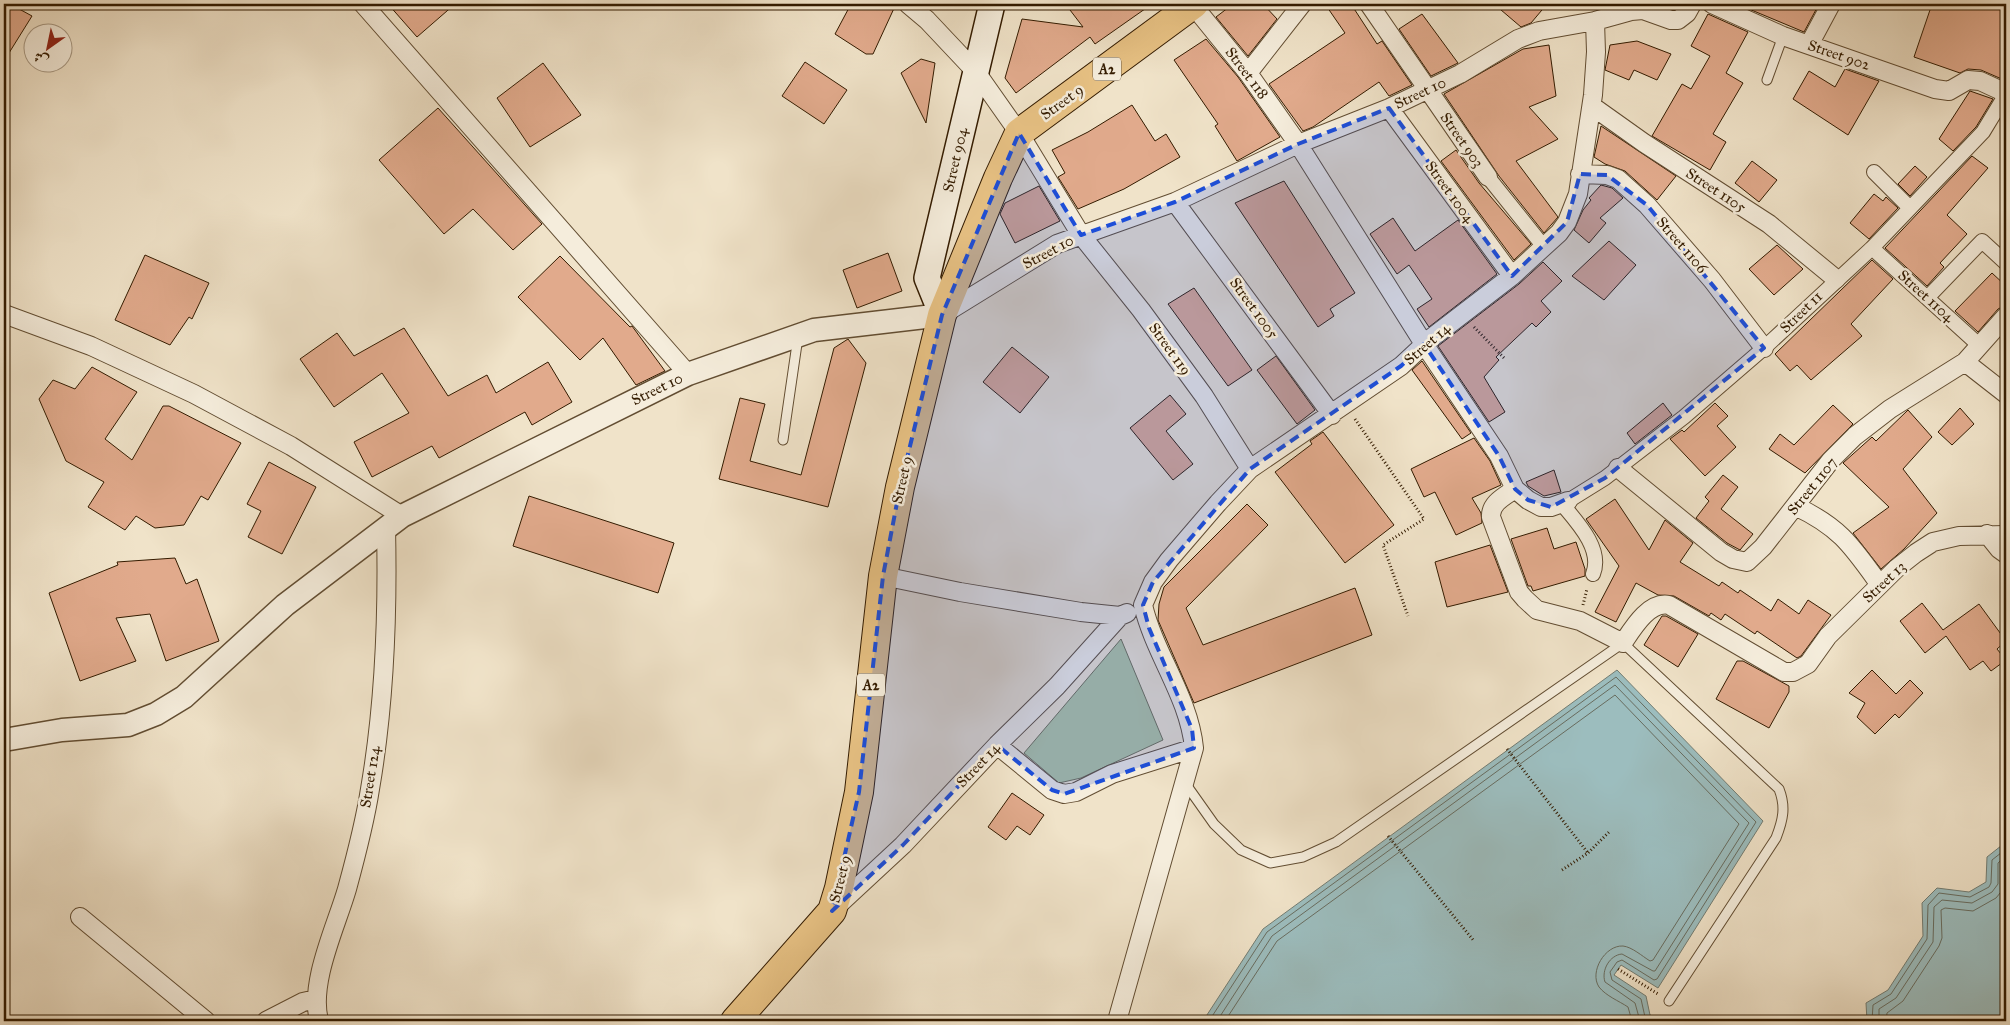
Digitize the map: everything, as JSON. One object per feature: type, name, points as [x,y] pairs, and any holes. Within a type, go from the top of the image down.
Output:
[{"type":"main road","name":"Street 904","points":[[942,315],[927,278],[992,4]]},
{"type":"main road","name":"Street 9","points":[[735,1021],[832,911],[839,888],[859,792],[883,576],[900,487],[942,315],[990,196],[1019,133],[1193,4]]},
{"type":"street","points":[[363,4],[688,374]]},
{"type":"street","name":"Street 119","points":[[908,4],[927,20],[976,72],[1019,133],[1081,235],[1141,310],[1204,396],[1250,469]]},
{"type":"street","name":"Street 118","points":[[1193,4],[1248,73],[1298,144],[1424,344]]},
{"type":"street","points":[[1248,73],[1302,4]]},
{"type":"street","name":"Street 903","points":[[1369,4],[1488,177],[1544,247]]},
{"type":"street","name":"Street 10","points":[[4,740],[62,730],[128,725],[156,714],[184,697],[285,605],[394,522],[688,374],[814,330],[942,315],[1057,244],[1175,202],[1298,144],[1389,108],[1460,74],[1518,39],[1539,31],[1595,21],[1620,9],[1643,10],[1671,20],[1678,20],[1687,13],[1692,4]]},
{"type":"street","name":"Street 902","points":[[1712,4],[1783,36],[1935,88],[1949,91],[1968,80],[1980,81],[2006,94]]},
{"type":"street","points":[[1809,45],[1831,4]]},
{"type":"street","name":"Street 14","points":[[1143,605],[1153,582],[1169,560],[1250,469],[1401,366],[1424,344],[1512,276],[1559,233],[1567,222],[1578,194],[1592,106],[1596,52],[1595,21]]},
{"type":"street","name":"Street 11","points":[[1565,503],[1618,468],[1684,416],[1764,348],[1836,279],[1872,248],[1983,132],[2006,94]]},
{"type":"street","name":"Street 1105","points":[[1592,106],[1644,143],[1769,224],[1836,279]]},
{"type":"street","name":"Street 1004","points":[[1389,108],[1512,276]]},
{"type":"street","points":[[1874,172],[1910,208]]},
{"type":"street","name":"Street 1106","points":[[1580,174],[1607,175],[1618,179],[1647,205],[1712,280],[1764,348]]},
{"type":"street","name":"Street 1005","points":[[1175,202],[1338,410]]},
{"type":"street","points":[[1928,297],[1982,241],[2006,263]]},
{"type":"street","name":"Street 1104","points":[[1872,248],[1980,346]]},
{"type":"street","points":[[4,314],[91,346],[194,394],[291,446],[394,522]]},
{"type":"street","name":"Street 1107","points":[[1618,468],[1707,541],[1733,559],[1747,562],[1796,506],[1831,460],[1855,436],[1890,409],[1965,362],[2006,316]]},
{"type":"street","points":[[1424,344],[1499,456],[1515,489],[1528,500],[1541,507],[1551,507],[1565,503],[1584,530],[1592,548],[1596,566],[1593,574]]},
{"type":"street","points":[[1965,362],[2006,394]]},
{"type":"street","points":[[1515,489],[1496,502],[1491,512],[1518,592],[1537,610],[1580,621],[1623,643]]},
{"type":"street","points":[[1796,506],[1820,517],[1846,538],[1880,585]]},
{"type":"street","name":"Street 124","points":[[319,1021],[316,999],[320,979],[347,888],[370,789],[387,628],[394,522]]},
{"type":"street","points":[[1988,534],[1999,550],[2006,554]]},
{"type":"street","name":"Street 13","points":[[1623,643],[1635,626],[1656,606],[1669,605],[1784,672],[1792,672],[1808,664],[1828,636],[1897,568],[1933,542],[1959,536],[2006,535]]},
{"type":"street","points":[[883,576],[960,592],[1120,616],[1143,605],[1155,645],[1178,693],[1192,729],[1194,748],[1116,1021]]},
{"type":"street","name":"Street 14","points":[[832,911],[903,844],[997,745],[1057,686],[1120,616]]},
{"type":"street","points":[[997,745],[1052,790],[1064,794],[1076,792],[1112,774],[1194,748]]},
{"type":"street","points":[[80,917],[206,1021]]},
{"type":"street","points":[[266,1021],[302,1002],[316,999]]},
{"type":"lane","points":[[1767,80],[1783,36]]},
{"type":"lane","points":[[782,440],[799,336]]},
{"type":"lane","points":[[1185,783],[1214,824],[1241,850],[1270,863],[1303,856],[1336,842],[1623,643],[1779,789],[1784,801],[1782,821],[1776,838],[1670,1002]]},
{"type":"path","points":[[1464,314],[1476,330],[1505,359]]},
{"type":"path","points":[[1338,410],[1424,518],[1383,545],[1408,616]]},
{"type":"path","points":[[1580,621],[1586,592],[1593,574]]},
{"type":"path","points":[[1507,750],[1588,853]]},
{"type":"path","points":[[1562,870],[1588,853],[1609,832]]},
{"type":"path","points":[[1388,836],[1474,941]]},
{"type":"path","points":[[1618,969],[1670,1002]]},
{"type":"highlighted area","points":[[1389,108],[1512,276],[1567,222],[1580,174],[1607,175],[1647,205],[1764,348],[1605,478],[1551,507],[1528,500],[1515,489],[1499,456],[1424,344],[1401,366],[1250,469],[1153,582],[1143,605],[1149,628],[1192,729],[1194,748],[1064,794],[1052,790],[997,745],[903,845],[832,911],[859,792],[883,576],[900,487],[942,315],[1019,133],[1081,235],[1175,202],[1298,144]]},
{"type":"green space","points":[[1121,639],[1163,740],[1081,778],[1059,783],[1024,753]]},
{"type":"water","points":[[1617,670],[1763,821],[1658,988],[1621,965],[1614,975],[1646,996],[1650,1015],[1666,1021],[1203,1021],[1263,929]]},
{"type":"water","points":[[2006,842],[2006,1021],[1867,1021],[1866,1003],[1888,990],[1923,936],[1922,903],[1937,888],[1969,892],[1986,882],[1987,857]]},
{"type":"building","points":[[4,4],[10,4],[32,16],[28,22],[22,22],[22,32],[4,61]]},
{"type":"building","points":[[388,4],[455,4],[417,37]]},
{"type":"building","points":[[851,4],[896,4],[873,54],[866,54],[835,34]]},
{"type":"building","points":[[1079,4],[1152,4],[1095,44],[1090,37],[1016,93],[1005,78],[1022,19],[1083,27],[1070,10]]},
{"type":"building","points":[[1233,4],[1263,4],[1277,19],[1248,56],[1216,17]]},
{"type":"building","points":[[1325,4],[1351,4],[1377,44],[1382,41],[1412,85],[1389,96],[1379,82],[1313,127],[1303,131],[1269,84],[1345,33]]},
{"type":"building","points":[[1494,4],[1547,4],[1531,23],[1521,27]]},
{"type":"building","points":[[1737,4],[1819,4],[1804,32]]},
{"type":"building","points":[[1932,4],[2006,4],[2006,74],[2004,80],[1981,70],[1968,69],[1960,73],[1914,57]]},
{"type":"building","points":[[1422,14],[1458,63],[1431,76],[1399,29]]},
{"type":"building","points":[[1708,14],[1748,32],[1726,73],[1743,83],[1713,134],[1726,142],[1710,170],[1652,136],[1682,84],[1691,89],[1710,56],[1691,46]]},
{"type":"building","points":[[1206,39],[1238,77],[1280,137],[1237,161],[1215,126],[1218,124],[1174,60]]},
{"type":"building","points":[[1637,41],[1671,54],[1657,80],[1634,70],[1629,80],[1605,70],[1610,45]]},
{"type":"building","points":[[1549,45],[1556,96],[1529,107],[1558,139],[1516,161],[1558,217],[1544,233],[1499,176],[1444,94],[1523,49]]},
{"type":"building","points":[[921,59],[935,63],[926,123],[901,73]]},
{"type":"building","points":[[805,62],[847,90],[824,124],[782,96]]},
{"type":"building","points":[[543,63],[581,115],[530,147],[497,98]]},
{"type":"building","points":[[1845,69],[1879,81],[1848,135],[1793,99],[1809,71],[1835,87]]},
{"type":"building","points":[[1970,91],[1993,99],[1976,127],[1953,151],[1939,139]]},
{"type":"building","points":[[1132,105],[1155,141],[1166,134],[1180,157],[1124,189],[1078,209],[1058,177],[1065,173],[1052,150],[1088,132]]},
{"type":"building","points":[[438,108],[542,224],[513,250],[473,209],[444,234],[379,160]]},
{"type":"building","points":[[1601,126],[1676,176],[1657,200],[1625,171],[1605,164],[1594,157]]},
{"type":"building","points":[[1456,150],[1479,183],[1531,244],[1514,260],[1441,161]]},
{"type":"building","points":[[1972,156],[1988,168],[1947,215],[1967,234],[1940,263],[1944,267],[1927,286],[1885,248]]},
{"type":"building","points":[[1752,161],[1777,180],[1759,202],[1735,183]]},
{"type":"building","points":[[1915,166],[1927,177],[1910,196],[1898,184]]},
{"type":"building","points":[[1284,181],[1355,293],[1330,309],[1334,316],[1318,327],[1235,203]]},
{"type":"building","points":[[1601,185],[1612,188],[1623,198],[1600,218],[1606,223],[1589,243],[1574,230],[1583,210],[1591,200],[1589,198]]},
{"type":"building","points":[[1039,186],[1060,221],[1015,243],[1000,214],[1005,203]]},
{"type":"building","points":[[1874,194],[1883,201],[1886,197],[1898,208],[1869,239],[1850,223]]},
{"type":"building","points":[[1393,218],[1415,251],[1458,220],[1497,274],[1429,327],[1417,309],[1432,299],[1409,265],[1397,274],[1370,234]]},
{"type":"building","points":[[1609,241],[1636,265],[1604,300],[1572,276]]},
{"type":"building","points":[[1777,245],[1803,269],[1774,295],[1749,269]]},
{"type":"building","points":[[888,253],[902,291],[857,308],[843,270]]},
{"type":"building","points":[[145,255],[209,283],[192,319],[189,317],[170,345],[115,320]]},
{"type":"building","points":[[560,256],[630,327],[632,326],[665,371],[636,385],[603,338],[580,360],[518,297]]},
{"type":"building","points":[[1872,260],[1893,279],[1851,324],[1862,336],[1811,380],[1797,365],[1790,371],[1775,354]]},
{"type":"building","points":[[1543,262],[1562,281],[1541,301],[1551,312],[1536,327],[1532,323],[1496,357],[1499,360],[1484,377],[1505,412],[1489,422],[1438,346],[1519,284]]},
{"type":"building","points":[[1992,273],[2006,286],[2006,305],[1998,309],[1978,332],[1955,311]]},
{"type":"building","points":[[1194,288],[1252,370],[1228,386],[1168,304]]},
{"type":"building","points":[[404,328],[448,396],[487,375],[496,393],[548,362],[572,402],[532,425],[525,412],[439,458],[432,446],[372,477],[354,442],[409,413],[382,373],[334,407],[300,359],[337,333],[354,356]]},
{"type":"building","points":[[848,339],[866,363],[828,507],[719,479],[740,398],[765,404],[750,461],[801,475],[834,348]]},
{"type":"building","points":[[1012,347],[1049,377],[1020,413],[983,382]]},
{"type":"building","points":[[1276,356],[1315,410],[1297,424],[1257,370]]},
{"type":"building","points":[[1422,361],[1471,433],[1462,439],[1412,370]]},
{"type":"building","points":[[92,367],[137,392],[105,439],[132,460],[163,406],[169,406],[241,443],[208,500],[201,496],[184,525],[155,528],[136,516],[125,530],[88,507],[104,482],[66,461],[39,399],[53,380],[75,389]]},
{"type":"building","points":[[1170,395],[1186,414],[1166,431],[1193,464],[1173,480],[1130,428]]},
{"type":"building","points":[[1663,403],[1672,415],[1635,444],[1627,433]]},
{"type":"building","points":[[1715,403],[1728,416],[1717,426],[1736,447],[1705,476],[1670,439],[1682,430],[1684,432]]},
{"type":"building","points":[[1833,405],[1853,424],[1805,473],[1769,449],[1780,434],[1794,445]]},
{"type":"building","points":[[1960,408],[1974,424],[1952,445],[1938,432]]},
{"type":"building","points":[[1908,410],[1932,437],[1903,469],[1937,513],[1904,549],[1881,569],[1853,533],[1889,507],[1843,463],[1872,437],[1876,441]]},
{"type":"building","points":[[1323,432],[1394,525],[1345,563],[1275,472],[1312,444],[1310,441]]},
{"type":"building","points":[[1474,438],[1490,461],[1501,485],[1472,498],[1481,513],[1482,523],[1456,535],[1435,492],[1424,497],[1411,469]]},
{"type":"building","points":[[269,462],[316,487],[282,554],[248,537],[261,511],[247,504]]},
{"type":"building","points":[[1554,470],[1561,492],[1544,496],[1528,486],[1526,482]]},
{"type":"building","points":[[1723,475],[1738,487],[1721,509],[1753,534],[1740,550],[1727,543],[1696,518],[1709,501],[1705,497]]},
{"type":"building","points":[[529,496],[674,543],[658,593],[513,546]]},
{"type":"building","points":[[1615,499],[1649,550],[1665,520],[1693,543],[1680,562],[1719,586],[1722,582],[1738,593],[1740,590],[1771,611],[1778,599],[1799,614],[1808,600],[1831,615],[1801,656],[1797,658],[1757,631],[1755,634],[1725,614],[1721,620],[1711,613],[1709,616],[1674,596],[1658,595],[1636,583],[1616,622],[1595,612],[1619,566],[1586,519]]},
{"type":"building","points":[[1247,504],[1268,525],[1186,608],[1203,645],[1355,588],[1372,635],[1194,703],[1158,620],[1159,604],[1164,587]]},
{"type":"building","points":[[1547,528],[1554,549],[1576,542],[1585,569],[1585,576],[1533,591],[1531,586],[1528,586],[1511,539]]},
{"type":"building","points":[[1490,545],[1508,592],[1447,607],[1435,562]]},
{"type":"building","points":[[175,558],[186,584],[197,579],[219,641],[166,661],[150,614],[116,618],[136,661],[80,681],[49,593],[118,565],[117,562]]},
{"type":"building","points":[[1922,603],[1943,630],[1979,604],[2006,641],[1997,649],[2006,660],[1991,671],[1983,661],[1970,670],[1946,636],[1925,653],[1900,621]]},
{"type":"building","points":[[1662,616],[1666,616],[1698,634],[1678,667],[1644,645]]},
{"type":"building","points":[[1737,661],[1743,661],[1789,686],[1789,692],[1769,728],[1716,699]]},
{"type":"building","points":[[1872,670],[1896,694],[1910,680],[1923,693],[1899,718],[1895,714],[1875,734],[1857,717],[1865,703],[1849,693]]},
{"type":"building","points":[[1012,793],[1044,815],[1030,835],[1017,826],[1006,840],[988,827]]}]
